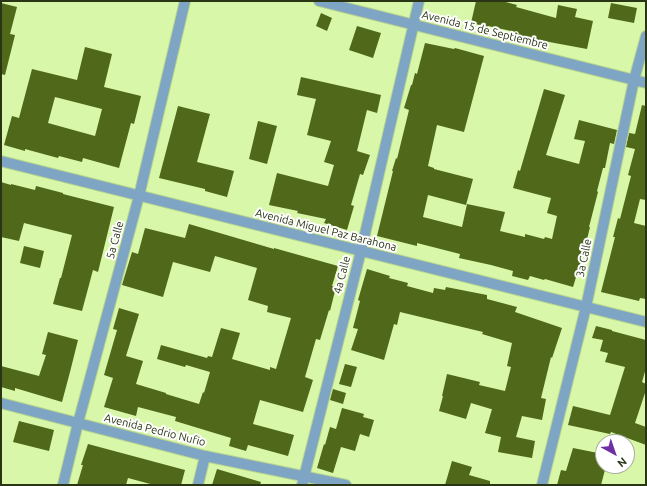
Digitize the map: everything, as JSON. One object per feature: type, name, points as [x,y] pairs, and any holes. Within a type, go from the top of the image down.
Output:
[{"type":"street","name":"5a Calle","points":[[63,485],[78,423],[139,196],[185,1]]},
{"type":"street","name":"Avenida 15 de Septiembre","points":[[319,1],[646,83]]},
{"type":"street","name":"4a Calle","points":[[303,481],[420,1]]},
{"type":"street","name":"3a Calle","points":[[542,485],[586,307],[634,80],[646,36]]},
{"type":"street","name":"Avenida Miguel Paz Barahona","points":[[1,161],[646,322]]},
{"type":"street","name":"Avenida Pedrio Nufio","points":[[1,403],[303,481],[346,485]]},
{"type":"street","points":[[198,485],[205,456]]},
{"type":"building","points":[[476,1],[502,1],[517,5],[516,7],[556,18],[558,5],[577,9],[575,17],[593,21],[587,49],[533,39],[511,33],[511,31],[471,23]]},
{"type":"building","points":[[1,3],[17,7],[10,34],[15,35],[5,75],[1,74]]},
{"type":"building","points":[[611,3],[637,8],[634,23],[608,18]]},
{"type":"building","points":[[321,13],[332,18],[327,31],[316,26]]},
{"type":"building","points":[[357,26],[381,33],[373,58],[349,50]]},
{"type":"building","points":[[425,43],[455,48],[484,56],[464,132],[437,125],[428,166],[434,169],[473,179],[466,205],[428,195],[423,217],[462,227],[467,204],[505,212],[500,231],[525,237],[525,234],[544,239],[545,237],[552,239],[557,216],[547,213],[551,198],[513,188],[518,170],[520,171],[544,89],[565,95],[546,155],[579,164],[585,141],[574,139],[579,120],[617,130],[614,144],[610,143],[605,168],[603,168],[597,191],[585,248],[573,287],[530,276],[528,280],[512,276],[513,271],[459,258],[460,254],[417,243],[417,246],[377,236],[392,171],[396,158],[397,159],[409,110],[404,108],[415,73],[417,74]]},
{"type":"building","points":[[85,47],[112,54],[104,87],[141,96],[134,124],[131,123],[119,168],[83,158],[82,162],[59,156],[58,158],[25,149],[25,151],[4,145],[12,116],[19,118],[32,69],[77,80]],"holes":[[[55,97],[102,109],[95,136],[48,123]]]},
{"type":"building","points":[[301,77],[381,95],[377,113],[367,110],[357,151],[370,155],[363,175],[360,174],[351,205],[354,206],[347,230],[324,223],[326,219],[269,205],[277,173],[328,186],[334,165],[324,162],[331,141],[307,135],[316,99],[297,95]]},
{"type":"building","points":[[642,105],[646,106],[646,200],[640,199],[634,223],[646,226],[646,299],[640,298],[639,301],[601,292],[615,237],[613,237],[618,218],[620,219],[631,176],[628,175],[635,149],[626,147],[629,133],[635,134]]},
{"type":"building","points":[[178,106],[210,114],[197,162],[234,171],[227,197],[205,191],[205,189],[159,178]]},
{"type":"building","points":[[258,121],[277,126],[267,164],[249,159]]},
{"type":"building","points":[[1,182],[35,190],[36,186],[114,207],[98,272],[93,270],[82,311],[53,304],[72,235],[24,223],[19,241],[1,237]]},
{"type":"building","points":[[189,224],[338,266],[332,286],[336,287],[330,311],[329,310],[320,340],[316,339],[305,377],[313,380],[303,412],[260,400],[253,424],[294,435],[288,456],[248,445],[246,451],[229,446],[231,438],[175,421],[176,417],[138,407],[136,416],[104,407],[113,378],[104,375],[117,330],[113,329],[119,308],[139,314],[126,356],[143,361],[136,384],[199,404],[210,372],[157,359],[161,345],[207,358],[208,356],[212,357],[221,328],[240,333],[232,359],[270,370],[270,367],[276,369],[291,318],[267,312],[268,306],[248,300],[257,268],[215,256],[210,272],[173,262],[163,297],[122,285],[132,252],[138,254],[145,228],[185,238]]},
{"type":"building","points":[[24,246],[44,251],[40,268],[20,263]]},
{"type":"building","points":[[367,269],[390,276],[389,278],[408,283],[407,286],[433,293],[434,288],[445,290],[446,287],[487,295],[487,299],[517,307],[515,312],[562,328],[552,358],[551,357],[541,398],[546,399],[542,420],[522,416],[516,437],[535,441],[532,458],[498,452],[501,437],[485,433],[492,409],[471,403],[466,419],[439,411],[447,374],[480,382],[479,385],[505,391],[511,367],[507,366],[512,343],[482,334],[483,332],[400,312],[397,325],[394,324],[384,360],[351,350],[358,329],[353,328],[360,301],[358,300]]},
{"type":"building","points":[[596,326],[646,340],[646,368],[642,382],[646,384],[646,390],[635,423],[646,427],[646,445],[635,441],[635,434],[616,434],[611,432],[610,434],[568,425],[573,406],[610,415],[625,367],[605,362],[608,353],[600,351],[603,340],[592,338]]},
{"type":"building","points":[[48,332],[78,340],[62,402],[15,388],[15,391],[1,387],[1,366],[39,376],[46,355],[42,354]]},
{"type":"building","points":[[345,364],[357,367],[351,387],[339,384]]},
{"type":"building","points":[[333,389],[346,393],[343,404],[330,400]]},
{"type":"building","points":[[342,408],[364,414],[363,417],[374,420],[369,437],[360,434],[355,451],[341,447],[333,473],[317,468],[330,427],[336,429]]},
{"type":"building","points":[[19,421],[54,430],[49,451],[13,442]]},
{"type":"building","points":[[88,444],[185,470],[181,485],[154,485],[128,478],[126,485],[77,485],[83,465],[81,465]]},
{"type":"building","points":[[573,448],[595,452],[595,474],[604,474],[601,485],[557,485],[561,470],[566,471]]},
{"type":"building","points":[[452,461],[472,467],[469,475],[490,481],[490,485],[445,485]]},
{"type":"building","points":[[217,469],[261,482],[260,485],[212,485]]}]
